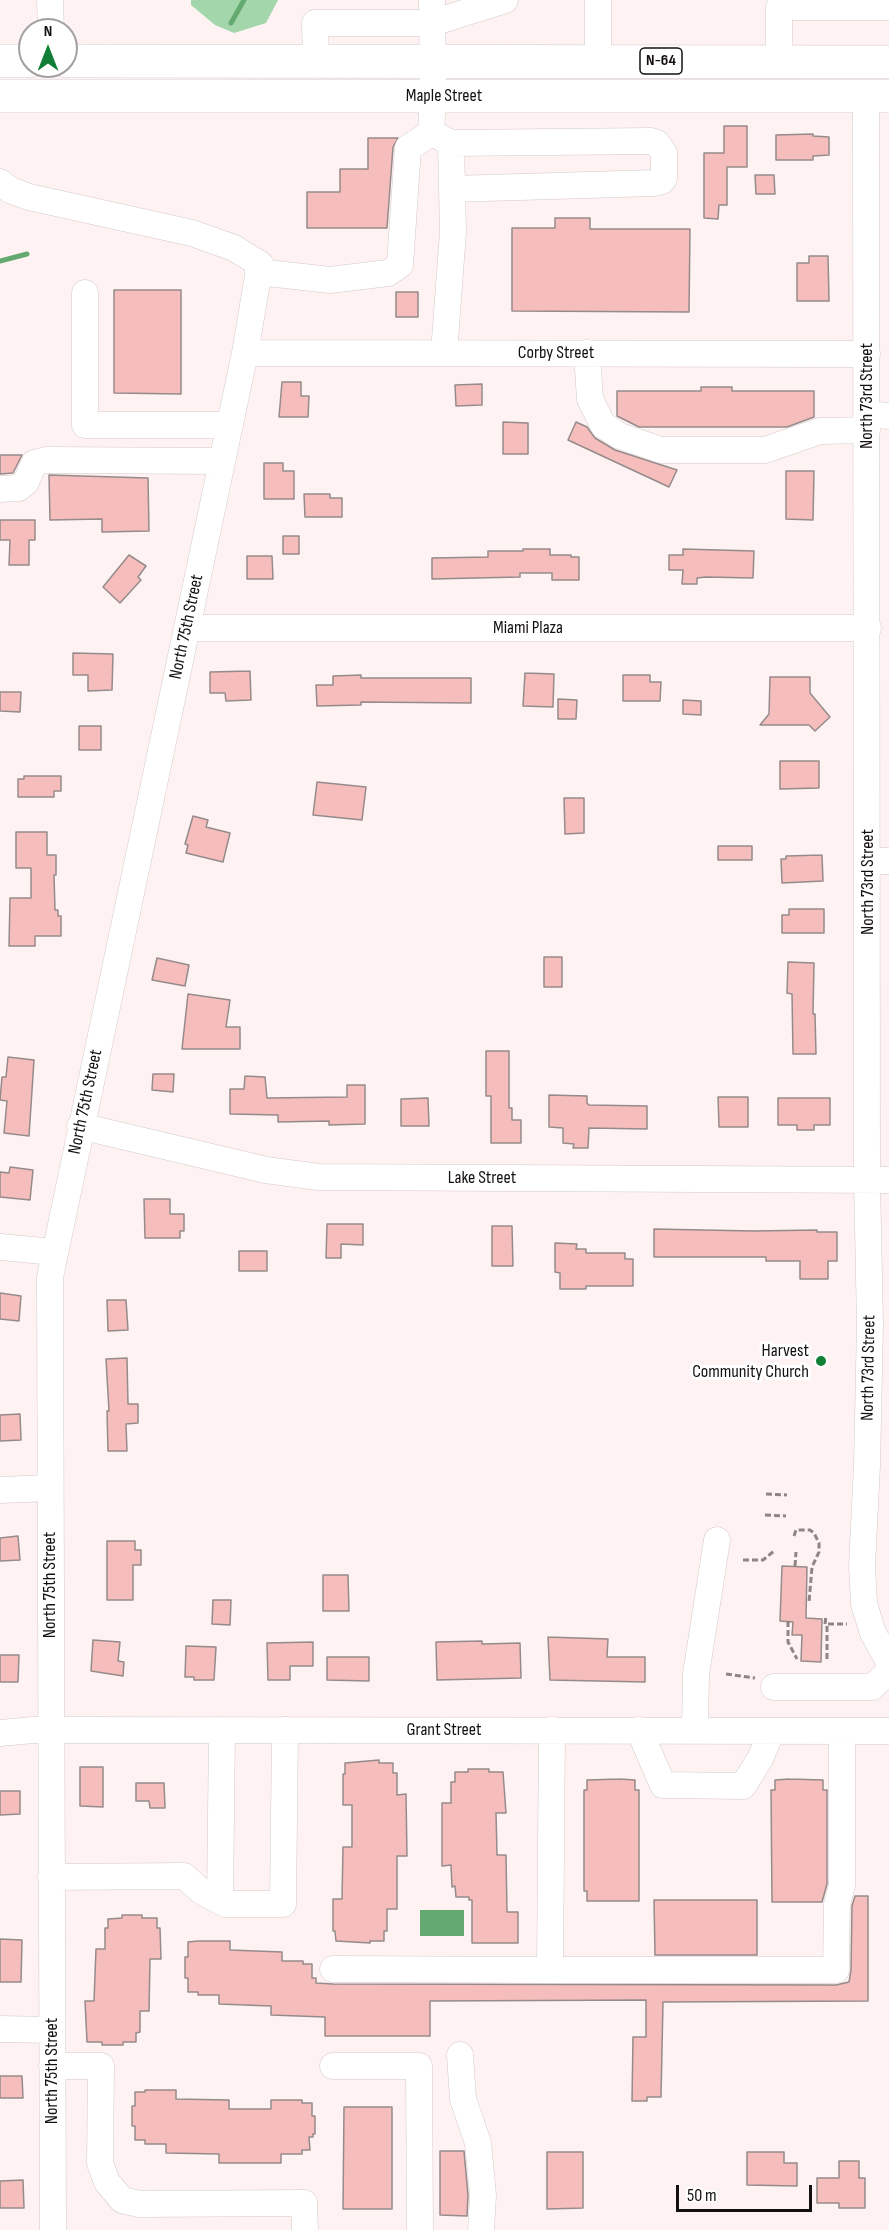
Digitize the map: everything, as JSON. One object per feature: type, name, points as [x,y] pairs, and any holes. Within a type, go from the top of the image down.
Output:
[{"type":"main road","points":[[0,61],[18,61]]},
{"type":"main road","name":"Maple Street","points":[[78,61],[889,62]]},
{"type":"main road","name":"Maple Street","points":[[0,96],[878,96]]},
{"type":"street","points":[[50,0],[51,18]]},
{"type":"street","points":[[316,61],[318,11],[432,11],[505,0]]},
{"type":"street","points":[[598,0],[598,61]]},
{"type":"street","points":[[762,0],[771,62]]},
{"type":"street","points":[[771,62],[779,7],[889,7]]},
{"type":"street","points":[[432,11],[433,96],[452,189],[453,232],[444,353]]},
{"type":"street","name":"North 73rd Street","points":[[878,96],[867,354],[875,420],[879,590],[868,628],[878,861],[878,1180],[870,1324],[862,1591],[873,1634],[889,1662]]},
{"type":"street","points":[[0,182],[10,190],[29,197],[192,232],[234,248],[260,264],[258,272],[330,279],[388,273],[400,265],[408,148],[441,138],[651,141],[657,143],[664,153],[664,178],[655,183],[452,189]]},
{"type":"street","name":"North 75th Street","points":[[53,2230],[48,1303],[54,1252],[230,425],[258,272]]},
{"type":"street","points":[[85,293],[85,425],[230,425]]},
{"type":"street","name":"Corby Street","points":[[244,353],[867,354]]},
{"type":"street","points":[[587,353],[590,399],[603,425],[620,436],[661,450],[765,450],[820,431],[875,420]]},
{"type":"street","points":[[0,489],[19,488],[26,482],[34,463],[46,459],[222,461]]},
{"type":"street","name":"Miami Plaza","points":[[187,628],[868,628]]},
{"type":"street","name":"Lake Street","points":[[80,1126],[266,1170],[318,1177],[878,1180]]},
{"type":"street","points":[[0,1247],[54,1252]]},
{"type":"street","points":[[0,1490],[49,1488]]},
{"type":"street","points":[[695,1730],[696,1674],[717,1540]]},
{"type":"street","points":[[762,1682],[872,1687],[889,1672]]},
{"type":"street","name":"Grant Street","points":[[0,1733],[33,1730],[889,1731]]},
{"type":"street","points":[[220,1901],[222,1730]]},
{"type":"street","points":[[51,1877],[184,1876],[201,1891],[225,1904],[282,1904],[285,1730]]},
{"type":"street","points":[[550,1970],[552,1730]]},
{"type":"street","points":[[639,1730],[663,1785],[743,1786],[760,1759],[772,1731]]},
{"type":"street","points":[[333,1969],[836,1970],[837,1904],[842,1885],[842,1731]]},
{"type":"street","points":[[0,2029],[51,2030]]},
{"type":"street","points":[[460,2055],[463,2099],[478,2143],[483,2195],[481,2230]]},
{"type":"street","points":[[333,2066],[419,2066],[420,2230]]},
{"type":"street","points":[[52,2067],[101,2067],[100,2163],[107,2182],[123,2200],[139,2204],[304,2204],[305,2230]]},
{"type":"path","points":[[766,1494],[788,1495]]},
{"type":"path","points":[[765,1515],[786,1516]]},
{"type":"path","points":[[794,1536],[796,1530],[810,1530],[819,1544],[819,1552],[812,1567],[809,1602]]},
{"type":"path","points":[[743,1560],[763,1560],[774,1551]]},
{"type":"path","points":[[795,1566],[796,1552]]},
{"type":"path","points":[[826,1616],[826,1659]]},
{"type":"path","points":[[788,1621],[788,1642],[797,1659]]},
{"type":"path","points":[[825,1624],[849,1624]]},
{"type":"path","points":[[726,1674],[762,1682]]},
{"type":"shaded area","points":[[191,0],[278,0],[266,23],[234,33],[215,25],[191,5]]},
{"type":"shaded area","points":[[420,1910],[464,1910],[464,1936],[420,1936]]},
{"type":"building","points":[[724,126],[747,126],[747,167],[727,167],[727,205],[719,205],[718,219],[704,218],[704,153],[724,153]]},
{"type":"building","points":[[813,134],[813,136],[829,137],[829,155],[813,156],[813,160],[776,160],[776,135]]},
{"type":"building","points":[[368,138],[398,138],[393,147],[387,228],[307,228],[307,192],[340,192],[340,169],[368,169]]},
{"type":"building","points":[[755,175],[774,175],[775,194],[756,194]]},
{"type":"building","points":[[555,218],[590,218],[590,229],[690,229],[689,312],[512,311],[512,228],[555,228]]},
{"type":"building","points":[[809,256],[828,256],[829,301],[797,301],[797,263],[809,263]]},
{"type":"building","points":[[114,290],[181,290],[181,394],[114,393]]},
{"type":"building","points":[[396,292],[418,292],[418,317],[396,317]]},
{"type":"building","points":[[282,382],[301,382],[301,396],[309,396],[308,417],[279,417]]},
{"type":"building","points":[[482,384],[482,405],[456,406],[455,385]]},
{"type":"building","points":[[701,387],[732,387],[732,391],[814,391],[814,417],[787,427],[639,427],[617,416],[617,391],[701,391]]},
{"type":"building","points":[[503,422],[528,423],[528,454],[503,454]]},
{"type":"building","points":[[576,422],[587,427],[595,438],[615,450],[677,470],[669,487],[568,440]]},
{"type":"building","points":[[0,455],[22,455],[13,473],[0,474]]},
{"type":"building","points":[[264,463],[283,463],[283,471],[294,471],[294,499],[264,499]]},
{"type":"building","points":[[786,471],[814,471],[813,520],[786,519]]},
{"type":"building","points":[[49,475],[148,478],[149,531],[102,532],[102,519],[50,520]]},
{"type":"building","points":[[304,494],[330,494],[330,498],[342,498],[342,517],[305,517]]},
{"type":"building","points":[[0,520],[35,520],[35,540],[29,540],[29,565],[9,565],[10,540],[0,540]]},
{"type":"building","points":[[283,536],[299,536],[299,554],[283,554]]},
{"type":"building","points":[[523,549],[550,549],[550,555],[579,557],[579,580],[552,580],[552,573],[520,573],[520,577],[432,579],[432,558],[488,557],[488,551],[523,551]]},
{"type":"building","points":[[683,549],[754,551],[753,578],[706,577],[697,578],[697,584],[682,584],[683,570],[669,570],[669,555],[683,555]]},
{"type":"building","points":[[129,555],[146,566],[138,577],[141,580],[120,603],[103,587]]},
{"type":"building","points":[[247,556],[272,556],[273,579],[247,579]]},
{"type":"building","points":[[73,653],[113,654],[112,690],[88,691],[88,675],[73,675]]},
{"type":"building","points":[[250,671],[251,700],[226,701],[225,693],[210,693],[210,672]]},
{"type":"building","points":[[525,673],[554,674],[553,707],[523,706]]},
{"type":"building","points":[[361,675],[361,678],[471,678],[471,703],[361,702],[361,705],[317,706],[316,685],[333,685],[333,676]]},
{"type":"building","points":[[623,675],[650,675],[650,682],[661,682],[660,701],[623,701]]},
{"type":"building","points":[[770,677],[810,677],[810,693],[830,717],[815,731],[809,725],[760,725],[769,714]]},
{"type":"building","points":[[0,692],[21,692],[20,712],[0,711]]},
{"type":"building","points":[[558,699],[577,700],[576,719],[558,719]]},
{"type":"building","points":[[683,700],[701,701],[701,715],[683,714]]},
{"type":"building","points":[[79,726],[101,726],[101,750],[79,750]]},
{"type":"building","points":[[780,761],[819,761],[819,788],[780,789]]},
{"type":"building","points":[[24,776],[61,776],[61,791],[54,791],[54,797],[18,797],[18,779],[24,779]]},
{"type":"building","points":[[317,782],[366,787],[362,820],[313,815]]},
{"type":"building","points":[[564,798],[584,798],[584,833],[565,834]]},
{"type":"building","points":[[193,816],[208,820],[206,827],[230,833],[223,862],[186,853],[188,845],[185,844]]},
{"type":"building","points":[[16,832],[47,832],[47,855],[56,855],[55,910],[58,910],[58,916],[61,916],[61,936],[35,936],[35,946],[9,946],[10,898],[31,898],[31,868],[16,868]]},
{"type":"building","points":[[718,846],[752,846],[752,860],[718,860]]},
{"type":"building","points":[[822,855],[823,881],[782,883],[781,859],[786,859],[786,856]]},
{"type":"building","points":[[789,909],[824,909],[824,933],[782,933],[782,915],[789,915]]},
{"type":"building","points":[[544,957],[562,957],[562,987],[544,987]]},
{"type":"building","points":[[157,958],[189,965],[185,986],[152,980]]},
{"type":"building","points":[[788,962],[814,963],[813,1014],[815,1014],[816,1054],[793,1054],[792,994],[787,993]]},
{"type":"building","points":[[188,994],[230,1000],[226,1027],[240,1027],[240,1049],[182,1049]]},
{"type":"building","points":[[486,1051],[509,1051],[509,1108],[512,1108],[512,1120],[521,1120],[521,1143],[491,1143],[491,1096],[486,1096]]},
{"type":"building","points":[[8,1057],[34,1060],[29,1136],[4,1133],[7,1101],[0,1100],[2,1077],[6,1077]]},
{"type":"building","points":[[153,1074],[174,1074],[173,1092],[152,1090]]},
{"type":"building","points":[[245,1076],[265,1077],[267,1098],[347,1097],[347,1085],[365,1085],[365,1124],[329,1125],[329,1121],[278,1122],[278,1115],[230,1114],[230,1089],[244,1089]]},
{"type":"building","points":[[549,1095],[587,1096],[589,1105],[647,1106],[647,1129],[589,1128],[588,1148],[573,1148],[574,1144],[563,1143],[563,1128],[549,1127]]},
{"type":"building","points":[[718,1097],[748,1097],[748,1127],[719,1127]]},
{"type":"building","points":[[428,1098],[429,1126],[401,1126],[401,1099]]},
{"type":"building","points":[[778,1098],[830,1098],[830,1125],[814,1125],[814,1130],[797,1130],[797,1125],[778,1125]]},
{"type":"building","points":[[10,1167],[33,1170],[30,1200],[0,1197],[0,1172],[9,1173]]},
{"type":"building","points":[[144,1199],[170,1199],[170,1214],[184,1214],[184,1231],[180,1231],[180,1238],[145,1238]]},
{"type":"building","points":[[327,1224],[363,1224],[363,1245],[341,1244],[341,1258],[326,1258]]},
{"type":"building","points":[[492,1226],[512,1226],[513,1266],[492,1266]]},
{"type":"building","points":[[654,1229],[837,1232],[837,1261],[828,1261],[828,1279],[800,1279],[800,1261],[766,1261],[766,1257],[654,1257]]},
{"type":"building","points":[[555,1243],[577,1244],[576,1249],[586,1249],[586,1253],[625,1253],[625,1259],[633,1259],[633,1286],[586,1286],[586,1289],[560,1289],[560,1273],[555,1272]]},
{"type":"building","points":[[239,1251],[267,1251],[267,1271],[239,1271]]},
{"type":"building","points":[[0,1293],[21,1296],[19,1321],[0,1319]]},
{"type":"building","points":[[107,1300],[126,1300],[128,1330],[108,1331]]},
{"type":"building","points":[[127,1358],[128,1404],[138,1404],[138,1423],[126,1424],[127,1451],[108,1451],[107,1411],[109,1411],[106,1359]]},
{"type":"building","points":[[20,1414],[21,1440],[0,1441],[0,1415]]},
{"type":"building","points":[[18,1536],[20,1560],[0,1561],[0,1538]]},
{"type":"building","points":[[107,1541],[135,1541],[135,1550],[141,1550],[141,1565],[133,1565],[133,1600],[107,1600]]},
{"type":"building","points":[[782,1566],[807,1567],[806,1618],[822,1619],[821,1662],[801,1661],[802,1635],[792,1635],[793,1622],[780,1621]]},
{"type":"building","points":[[323,1575],[348,1575],[349,1611],[323,1611]]},
{"type":"building","points":[[213,1600],[231,1600],[230,1625],[212,1624]]},
{"type":"building","points":[[548,1637],[608,1639],[607,1657],[645,1657],[645,1682],[550,1680]]},
{"type":"building","points":[[93,1640],[120,1642],[118,1661],[124,1662],[123,1676],[91,1671]]},
{"type":"building","points":[[482,1641],[482,1644],[520,1643],[521,1678],[437,1680],[436,1642]]},
{"type":"building","points":[[313,1642],[313,1666],[290,1666],[290,1680],[268,1680],[267,1643]]},
{"type":"building","points":[[186,1646],[216,1647],[214,1680],[194,1680],[194,1677],[185,1677]]},
{"type":"building","points":[[0,1655],[19,1655],[18,1682],[0,1682]]},
{"type":"building","points":[[327,1657],[369,1657],[369,1681],[327,1680]]},
{"type":"building","points":[[379,1760],[379,1763],[393,1763],[393,1773],[397,1773],[397,1795],[406,1794],[407,1856],[397,1856],[397,1909],[387,1909],[387,1931],[384,1931],[384,1941],[370,1941],[370,1943],[336,1941],[335,1931],[333,1931],[333,1899],[342,1899],[343,1847],[352,1847],[352,1805],[343,1805],[345,1763]]},
{"type":"building","points":[[80,1767],[103,1767],[103,1807],[80,1806]]},
{"type":"building","points":[[468,1769],[503,1772],[506,1813],[496,1813],[497,1855],[506,1855],[507,1912],[518,1912],[518,1943],[472,1943],[472,1900],[469,1900],[469,1897],[456,1897],[455,1886],[452,1887],[451,1865],[442,1866],[442,1803],[451,1803],[451,1782],[455,1782],[455,1772],[468,1772]]},
{"type":"building","points":[[587,1780],[635,1780],[635,1790],[639,1790],[639,1901],[587,1901],[587,1891],[584,1891],[584,1790],[587,1790]]},
{"type":"building","points":[[775,1780],[823,1780],[823,1790],[827,1790],[827,1884],[822,1902],[772,1902],[771,1790],[775,1790]]},
{"type":"building","points":[[136,1783],[164,1783],[165,1808],[150,1808],[149,1801],[136,1801]]},
{"type":"building","points":[[0,1791],[20,1791],[20,1814],[0,1815]]},
{"type":"building","points":[[855,1896],[868,1896],[868,2001],[663,2002],[661,2097],[647,2097],[647,2101],[632,2101],[633,2037],[646,2037],[646,2000],[430,2001],[430,2036],[325,2036],[325,2017],[271,2015],[271,2006],[219,2004],[219,1995],[198,1995],[198,1992],[188,1992],[188,1978],[185,1978],[188,1942],[230,1941],[230,1950],[282,1952],[282,1961],[303,1961],[303,1964],[312,1964],[312,1978],[316,1978],[316,1983],[836,1985],[849,1982],[852,1906]]},
{"type":"building","points":[[654,1900],[757,1900],[757,1955],[655,1955]]},
{"type":"building","points":[[122,1915],[157,1918],[157,1928],[160,1928],[161,1959],[150,1959],[149,2011],[140,2011],[140,2032],[136,2033],[136,2042],[123,2042],[123,2045],[102,2045],[102,2042],[87,2042],[85,2001],[94,2001],[96,1949],[105,1949],[105,1928],[108,1928],[108,1919],[122,1918]]},
{"type":"building","points":[[0,1939],[22,1940],[21,1982],[0,1982]]},
{"type":"building","points":[[0,2076],[22,2076],[23,2098],[0,2098]]},
{"type":"building","points":[[145,2090],[176,2090],[176,2099],[229,2100],[229,2109],[271,2109],[271,2100],[302,2100],[302,2103],[312,2103],[315,2134],[309,2137],[310,2150],[302,2150],[302,2154],[281,2154],[281,2163],[219,2163],[219,2154],[166,2153],[166,2144],[145,2144],[145,2140],[135,2140],[132,2106],[135,2106],[135,2092],[145,2092]]},
{"type":"building","points":[[344,2107],[392,2107],[392,2209],[343,2209]]},
{"type":"building","points":[[440,2151],[464,2151],[468,2195],[467,2216],[440,2215]]},
{"type":"building","points":[[547,2152],[583,2152],[583,2208],[547,2209]]},
{"type":"building","points":[[747,2152],[784,2152],[784,2163],[797,2163],[797,2186],[747,2185]]},
{"type":"building","points":[[839,2161],[859,2161],[859,2178],[865,2178],[865,2208],[839,2208],[839,2203],[817,2203],[817,2178],[839,2178]]},
{"type":"building","points":[[23,2180],[24,2208],[0,2208],[0,2181]]},
{"type":"waterway","points":[[231,23],[244,0]]},
{"type":"waterway","points":[[0,261],[27,254]]},
{"type":"place","name":"Harvest Community Church","points":[[821,1361]]}]
